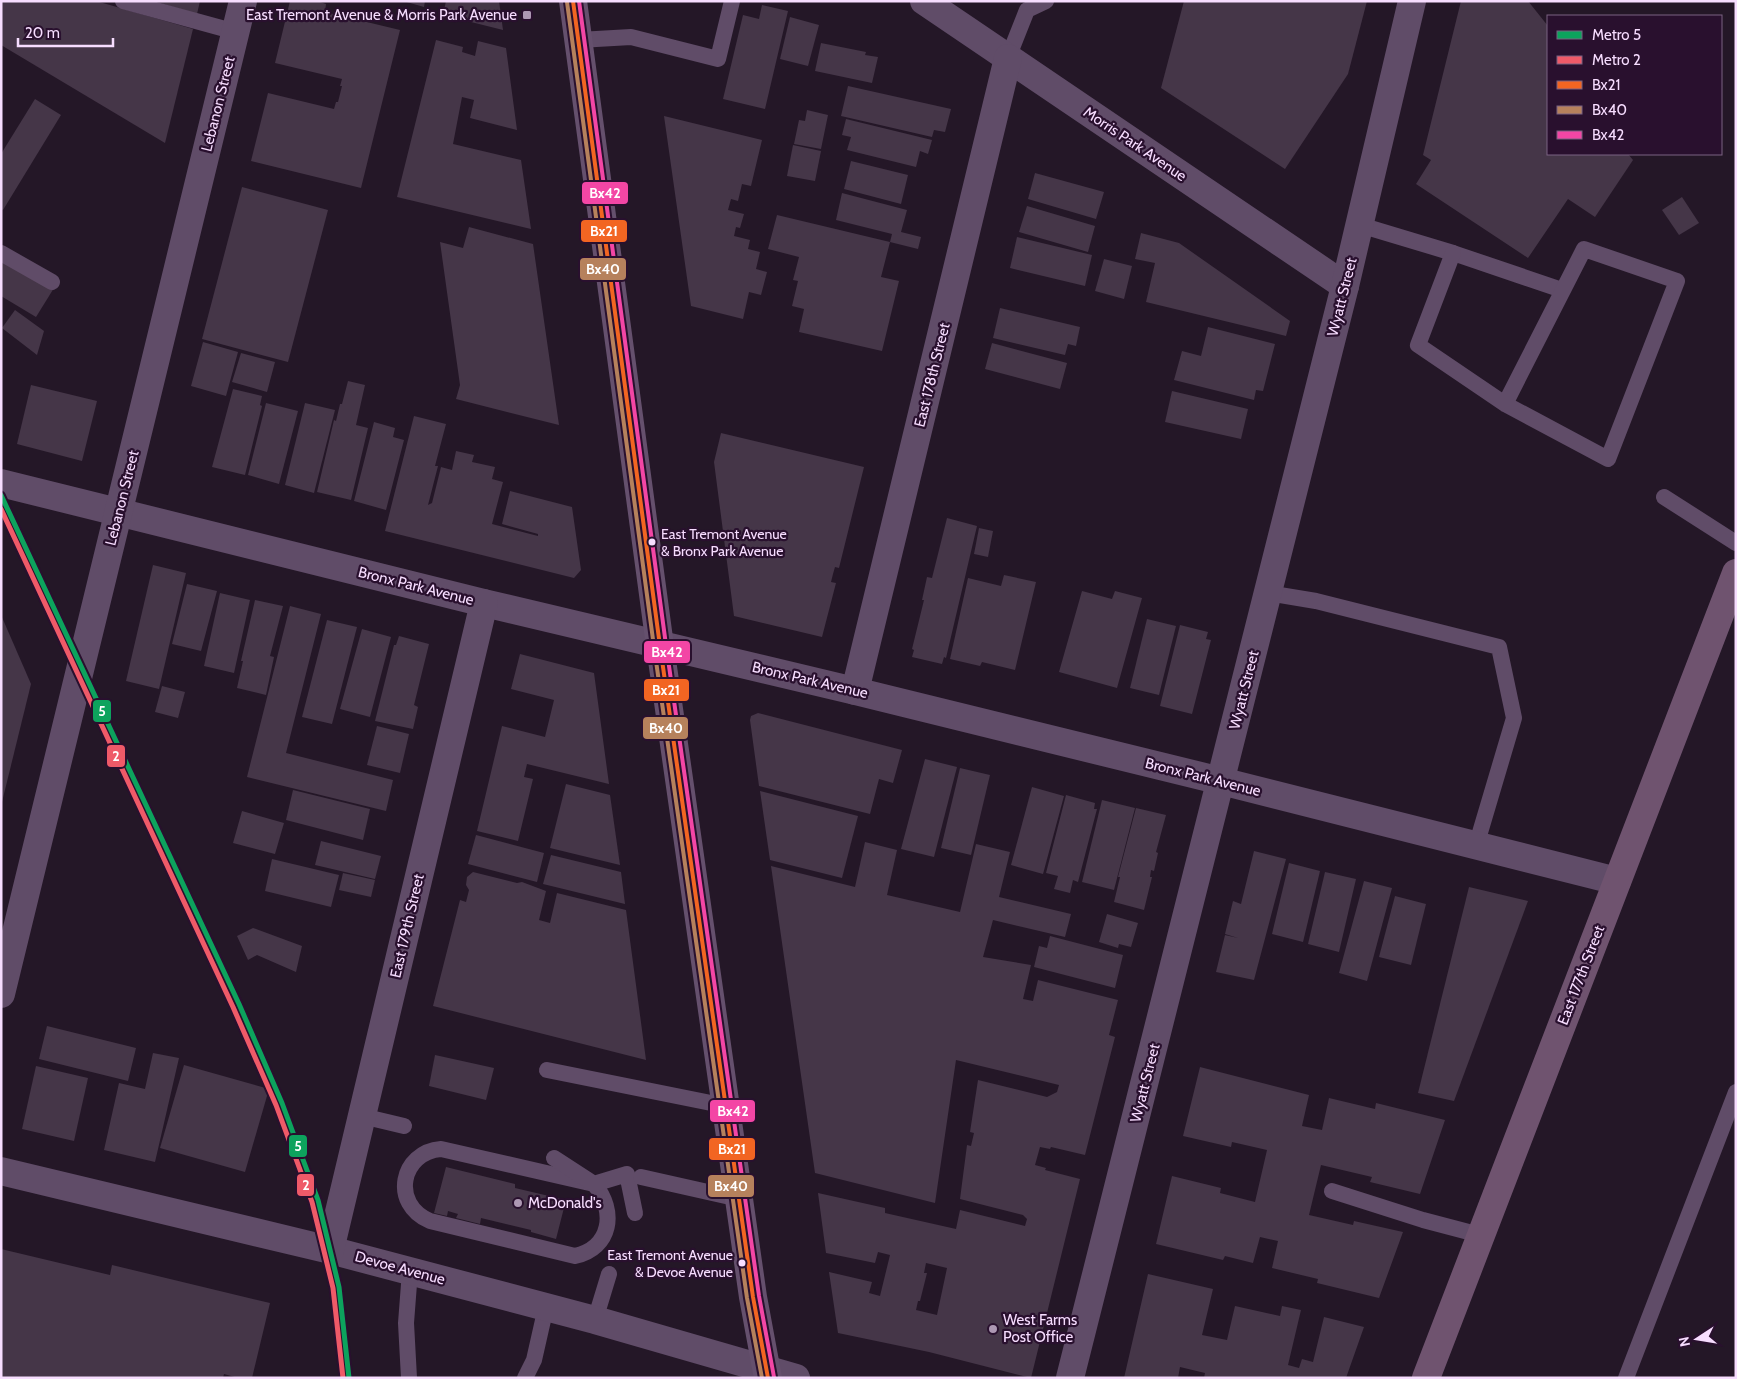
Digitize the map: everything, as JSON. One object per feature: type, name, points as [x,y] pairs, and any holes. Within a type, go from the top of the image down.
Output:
[{"type":"main road","points":[[573,1],[660,646],[753,1297],[767,1374]]},
{"type":"main road","name":"East 177th Street","points":[[1426,1378],[1736,573]]},
{"type":"street","name":"Lebanon Street","points":[[1,994],[243,1]]},
{"type":"street","name":"Morris Park Avenue","points":[[924,1],[1345,286]]},
{"type":"street","name":"Wyatt Street","points":[[1070,1378],[1345,286],[1412,1]]},
{"type":"street","name":"East 178th Street","points":[[855,691],[1008,58]]},
{"type":"street","name":"Bronx Park Avenue","points":[[1,483],[660,646],[855,691],[1221,781],[1617,882]]},
{"type":"street","name":"East 179th Street","points":[[330,1250],[484,603]]},
{"type":"street","name":"Devoe Avenue","points":[[1,1171],[330,1250],[596,1320],[767,1374],[796,1378]]},
{"type":"lane","points":[[123,1],[236,32]]},
{"type":"lane","points":[[579,40],[631,37],[718,59],[732,1]]},
{"type":"lane","points":[[1008,58],[1027,10],[1046,1]]},
{"type":"lane","points":[[1360,225],[1562,290]]},
{"type":"lane","points":[[1453,254],[1418,345],[1504,404],[1608,459],[1677,281],[1584,249],[1504,404]]},
{"type":"lane","points":[[1,253],[52,282]]},
{"type":"lane","points":[[1664,497],[1736,542]]},
{"type":"lane","points":[[1268,594],[1316,601],[1499,648],[1514,718],[1476,846]]},
{"type":"lane","points":[[547,1070],[726,1106]]},
{"type":"lane","points":[[1626,1378],[1736,1092]]},
{"type":"lane","points":[[362,1116],[404,1126]]},
{"type":"lane","points":[[554,1158],[594,1184],[606,1204],[608,1225],[600,1242],[586,1253],[575,1256],[430,1221],[411,1208],[404,1186],[408,1172],[417,1159],[424,1153],[441,1149],[594,1184],[627,1174],[634,1213]]},
{"type":"lane","points":[[641,1176],[739,1199]]},
{"type":"lane","points":[[1332,1191],[1423,1220],[1480,1235]]},
{"type":"lane","points":[[409,1378],[406,1323],[410,1271]]},
{"type":"lane","points":[[596,1320],[609,1274]]},
{"type":"lane","points":[[525,1378],[534,1360],[546,1307]]},
{"type":"building","points":[[1,1],[96,1],[193,29],[165,143],[1,45]]},
{"type":"building","points":[[153,1],[200,1],[197,14]]},
{"type":"building","points":[[290,1],[317,1],[326,4],[325,12],[400,30],[361,188],[251,161],[268,93],[334,109],[342,86],[340,86],[342,79],[275,63]]},
{"type":"building","points":[[403,1],[425,1],[424,7]]},
{"type":"building","points":[[446,1],[499,1],[503,30],[443,15]]},
{"type":"building","points":[[1184,1],[1367,1],[1348,74],[1285,169],[1161,88]]},
{"type":"building","points":[[1461,1],[1528,1],[1547,25],[1547,155],[1629,155],[1633,160],[1595,217],[1568,199],[1528,258],[1416,184],[1431,160],[1423,155]]},
{"type":"building","points":[[762,5],[788,11],[765,109],[723,99],[743,15],[759,19]]},
{"type":"building","points":[[790,17],[819,25],[808,66],[780,59]]},
{"type":"building","points":[[436,40],[463,47],[462,52],[475,56],[478,41],[506,48],[517,130],[470,118],[474,100],[462,97],[453,144],[521,160],[531,229],[397,197]]},
{"type":"building","points":[[821,43],[866,52],[865,55],[878,57],[872,83],[815,71]]},
{"type":"building","points":[[848,86],[951,109],[945,132],[934,130],[932,137],[841,116]]},
{"type":"building","points":[[35,99],[61,115],[3,210],[1,209],[1,154]]},
{"type":"building","points":[[807,110],[828,115],[821,149],[794,144],[799,120],[805,121]]},
{"type":"building","points":[[664,116],[762,140],[751,186],[742,184],[738,201],[731,199],[728,210],[744,214],[740,228],[736,227],[734,236],[750,240],[748,249],[760,252],[756,269],[767,272],[761,295],[749,292],[743,319],[691,306]]},
{"type":"building","points":[[846,119],[932,140],[928,154],[920,151],[916,167],[847,150],[851,137],[842,135]]},
{"type":"building","points":[[793,145],[821,151],[815,181],[787,176]]},
{"type":"building","points":[[851,161],[908,175],[901,204],[844,189]]},
{"type":"building","points":[[1035,173],[1104,192],[1096,219],[1028,199]]},
{"type":"building","points":[[242,187],[328,210],[288,362],[202,339]]},
{"type":"building","points":[[842,193],[907,210],[901,232],[921,237],[918,249],[890,242],[892,234],[836,220]]},
{"type":"building","points":[[1682,197],[1699,223],[1679,235],[1662,210]]},
{"type":"building","points":[[1027,206],[1095,226],[1088,252],[1019,232]]},
{"type":"building","points":[[777,215],[890,242],[881,277],[899,281],[882,351],[799,332],[804,309],[792,306],[798,281],[793,280],[799,257],[768,249]]},
{"type":"building","points":[[469,227],[533,244],[559,425],[456,399],[460,385],[440,242],[463,248]]},
{"type":"building","points":[[1141,233],[1179,243],[1290,321],[1286,336],[1146,302],[1155,263],[1135,259]]},
{"type":"building","points":[[1017,237],[1092,255],[1085,286],[1010,268]]},
{"type":"building","points":[[1,257],[54,288],[36,317],[1,296]]},
{"type":"building","points":[[1104,259],[1132,266],[1124,299],[1095,291]]},
{"type":"building","points":[[1000,308],[1080,327],[1076,346],[1068,344],[1065,355],[993,338]]},
{"type":"building","points":[[15,310],[44,331],[37,355],[2,328]]},
{"type":"building","points":[[1208,327],[1275,344],[1263,391],[1256,390],[1254,400],[1174,380],[1182,351],[1201,356]]},
{"type":"building","points":[[203,342],[238,352],[226,396],[191,386]]},
{"type":"building","points":[[992,343],[1067,363],[1060,389],[985,369]]},
{"type":"building","points":[[241,353],[275,362],[267,392],[232,382]]},
{"type":"building","points":[[348,381],[365,385],[356,425],[368,428],[351,500],[317,492],[334,420],[336,421]]},
{"type":"building","points":[[31,385],[97,401],[82,461],[17,444]]},
{"type":"building","points":[[233,389],[262,396],[260,405],[262,406],[245,475],[212,467]]},
{"type":"building","points":[[1172,391],[1248,409],[1241,439],[1165,422]]},
{"type":"building","points":[[266,403],[298,411],[279,484],[248,475]]},
{"type":"building","points":[[305,403],[335,410],[314,493],[285,485]]},
{"type":"building","points":[[414,416],[446,424],[435,466],[438,466],[428,505],[432,503],[441,467],[452,470],[456,451],[474,455],[472,462],[495,467],[492,479],[503,482],[492,524],[538,536],[538,534],[502,524],[510,491],[572,507],[581,570],[574,578],[385,531]]},
{"type":"building","points":[[374,422],[395,428],[393,437],[404,440],[386,510],[354,501]]},
{"type":"building","points":[[721,433],[864,467],[839,568],[835,567],[831,582],[836,583],[822,637],[734,616],[714,462]]},
{"type":"building","points":[[947,518],[977,526],[946,658],[944,657],[942,664],[912,657],[914,650],[912,649],[924,600],[922,600],[927,577],[932,578]]},
{"type":"building","points":[[979,528],[993,531],[988,557],[974,554]]},
{"type":"building","points":[[153,565],[186,573],[159,689],[126,681]]},
{"type":"building","points":[[1004,575],[1036,582],[1015,670],[982,662],[980,666],[950,659],[968,578],[1001,586]]},
{"type":"building","points":[[187,584],[217,591],[201,651],[172,644]]},
{"type":"building","points":[[1082,591],[1112,599],[1115,591],[1142,598],[1117,688],[1059,672]]},
{"type":"building","points":[[220,593],[250,600],[234,673],[204,666]]},
{"type":"building","points":[[255,600],[283,606],[270,656],[274,657],[266,695],[237,688]]},
{"type":"building","points":[[290,606],[321,614],[286,753],[393,780],[386,811],[247,777]]},
{"type":"building","points":[[1,615],[31,684],[2,802],[1,802]]},
{"type":"building","points":[[1147,619],[1176,626],[1159,695],[1130,688]]},
{"type":"building","points":[[327,620],[357,627],[332,724],[302,717]]},
{"type":"building","points":[[1180,625],[1208,632],[1206,639],[1211,640],[1192,714],[1160,706]]},
{"type":"building","points":[[362,629],[391,637],[370,717],[340,709]]},
{"type":"building","points":[[399,636],[429,644],[414,705],[418,707],[413,729],[375,721],[394,645],[396,645]]},
{"type":"building","points":[[520,654],[594,673],[609,784],[527,764],[524,777],[533,779],[518,841],[477,831],[502,726],[545,737],[554,700],[511,689]]},
{"type":"building","points":[[162,686],[185,692],[178,718],[155,712]]},
{"type":"building","points":[[758,713],[902,750],[893,783],[879,779],[870,814],[759,786],[750,720],[751,716]]},
{"type":"building","points":[[377,726],[409,734],[400,773],[367,765]]},
{"type":"building","points":[[925,759],[957,767],[934,857],[901,849]]},
{"type":"building","points":[[960,768],[990,775],[971,855],[941,848]]},
{"type":"building","points":[[566,784],[610,795],[620,865],[550,848]]},
{"type":"building","points":[[1032,787],[1064,796],[1043,874],[1011,865]]},
{"type":"building","points":[[293,790],[370,809],[363,840],[286,820]]},
{"type":"building","points":[[760,791],[858,816],[842,878],[770,860]]},
{"type":"building","points":[[1066,795],[1095,803],[1094,809],[1097,809],[1078,882],[1073,880],[1070,893],[1054,889],[1058,876],[1046,873]]},
{"type":"building","points":[[1102,800],[1135,808],[1114,890],[1082,882]]},
{"type":"building","points":[[1136,808],[1166,815],[1156,852],[1158,853],[1154,871],[1151,870],[1150,877],[1152,877],[1144,910],[1114,902],[1120,877],[1118,877]]},
{"type":"building","points":[[242,811],[284,823],[275,854],[233,843]]},
{"type":"building","points":[[476,835],[544,853],[537,882],[468,864]]},
{"type":"building","points":[[321,841],[381,856],[375,879],[315,865]]},
{"type":"building","points":[[865,842],[897,850],[887,895],[960,912],[976,844],[1010,852],[999,897],[1071,914],[1065,937],[993,920],[983,957],[1031,965],[1023,999],[1033,1001],[1038,980],[1118,1000],[1109,1035],[1115,1037],[1085,1155],[1051,1147],[1050,1149],[1040,1147],[1035,1165],[1046,1168],[1045,1170],[1080,1179],[1031,1378],[929,1352],[838,1333],[829,1272],[872,1282],[869,1293],[880,1296],[890,1255],[878,1252],[875,1263],[826,1253],[818,1193],[885,1208],[885,1213],[956,1229],[960,1210],[1025,1226],[1027,1219],[1023,1215],[960,1199],[967,1145],[971,1146],[974,1133],[970,1132],[978,1080],[1047,1097],[1057,1092],[1059,1085],[956,1060],[935,1203],[815,1173],[771,866],[855,887]],"holes":[[[926,1263],[947,1268],[937,1315],[916,1310],[927,1273],[924,1273]]]},
{"type":"building","points":[[1254,851],[1286,859],[1254,980],[1216,972],[1225,935],[1238,938],[1225,934],[1233,901],[1241,904]]},
{"type":"building","points":[[551,855],[621,872],[625,904],[543,884]]},
{"type":"building","points":[[272,859],[339,875],[331,907],[265,891]]},
{"type":"building","points":[[1289,863],[1320,871],[1303,942],[1272,934]]},
{"type":"building","points":[[473,872],[517,883],[522,882],[546,891],[539,920],[550,923],[557,893],[626,910],[646,1060],[433,1006],[460,900],[466,902],[469,890],[466,885],[467,877]]},
{"type":"building","points":[[1325,872],[1356,879],[1339,952],[1308,944]]},
{"type":"building","points":[[343,873],[375,880],[371,897],[339,890]]},
{"type":"building","points":[[1364,881],[1392,888],[1367,981],[1339,973]]},
{"type":"building","points":[[1469,887],[1528,901],[1454,1101],[1418,1093]]},
{"type":"building","points":[[1395,896],[1426,904],[1411,965],[1379,957]]},
{"type":"building","points":[[1107,914],[1138,923],[1131,947],[1119,944],[1118,948],[1099,942]]},
{"type":"building","points":[[253,928],[302,946],[296,972],[257,955],[248,960],[237,936]]},
{"type":"building","points":[[1050,936],[1123,955],[1115,988],[1034,967],[1039,946],[1047,948]]},
{"type":"building","points":[[47,1026],[136,1048],[128,1081],[39,1059]]},
{"type":"building","points":[[153,1053],[179,1058],[155,1162],[104,1150],[119,1083],[145,1089]]},
{"type":"building","points":[[435,1055],[494,1068],[486,1100],[429,1086]]},
{"type":"building","points":[[184,1065],[269,1089],[245,1172],[160,1148]]},
{"type":"building","points":[[36,1066],[88,1078],[74,1141],[22,1129]]},
{"type":"building","points":[[1200,1067],[1309,1095],[1302,1126],[1322,1130],[1329,1098],[1375,1109],[1376,1103],[1445,1120],[1420,1194],[1370,1182],[1372,1177],[1321,1165],[1309,1215],[1353,1225],[1354,1221],[1403,1232],[1379,1298],[1317,1283],[1318,1279],[1272,1268],[1278,1241],[1260,1237],[1253,1263],[1225,1256],[1223,1260],[1156,1244],[1172,1176],[1221,1188],[1220,1193],[1255,1202],[1267,1150],[1232,1142],[1231,1147],[1183,1136]]},
{"type":"building","points":[[446,1167],[515,1184],[515,1188],[566,1200],[556,1239],[531,1232],[531,1230],[481,1218],[480,1224],[456,1218],[458,1214],[448,1211],[447,1216],[434,1213]]},
{"type":"building","points":[[1,1249],[110,1275],[112,1265],[270,1303],[252,1378],[238,1378],[224,1374],[223,1378],[1,1378]]},
{"type":"building","points":[[1148,1274],[1213,1289],[1202,1335],[1227,1340],[1235,1306],[1280,1316],[1282,1306],[1301,1310],[1288,1365],[1299,1368],[1302,1359],[1313,1362],[1324,1317],[1364,1327],[1346,1378],[1204,1378],[1205,1373],[1180,1367],[1178,1378],[1124,1378]]},
{"type":"metro line","name":"5","points":[[1,495],[239,1004],[282,1103],[318,1200],[339,1287],[349,1378]]},
{"type":"metro line","name":"2","points":[[1,509],[233,1007],[276,1105],[312,1202],[333,1288],[343,1378]]},
{"type":"transit line","name":"Bx21","points":[[573,1],[660,646],[753,1297],[768,1378]]},
{"type":"transit line","name":"Bx42","points":[[579,1],[666,645],[759,1296],[774,1377]]},
{"type":"transit line","name":"Bx40","points":[[567,2],[654,647],[747,1298],[762,1378]]},
{"type":"place","name":"East Tremont Avenue & Morris Park Avenue","points":[[527,15]]},
{"type":"place","name":"East Tremont Avenue & Bronx Park Avenue","points":[[652,542]]},
{"type":"place","name":"McDonald's","points":[[518,1203]]},
{"type":"place","name":"East Tremont Avenue & Devoe Avenue","points":[[742,1263]]},
{"type":"place","name":"West Farms Post Office","points":[[993,1329]]}]
